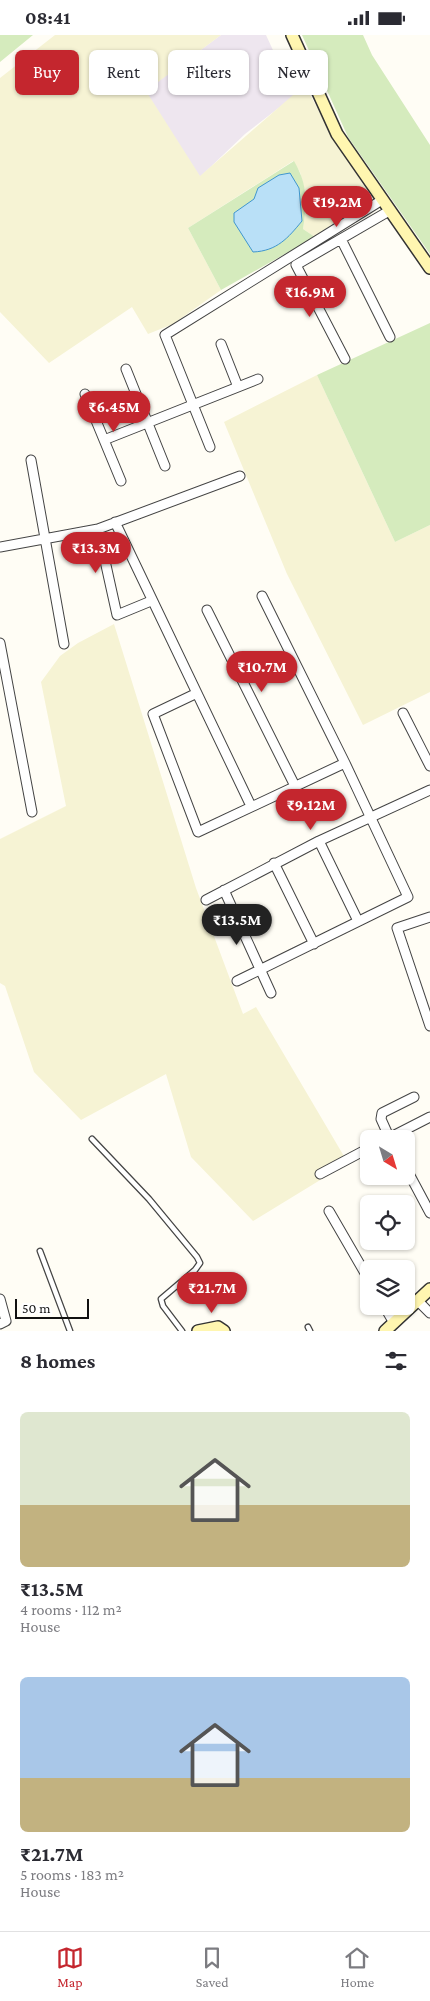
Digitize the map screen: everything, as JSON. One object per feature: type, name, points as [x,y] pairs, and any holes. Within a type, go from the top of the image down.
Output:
[{"type":"main road","points":[[292,35],[337,134],[430,268]]},
{"type":"main road","points":[[389,1327],[430,1289]]},
{"type":"main road","points":[[198,1331],[218,1327],[224,1331]]},
{"type":"street","points":[[210,447],[165,335],[382,200]]},
{"type":"street","points":[[345,359],[296,265],[389,211]]},
{"type":"street","points":[[341,239],[390,337]]},
{"type":"street","points":[[221,344],[238,387]]},
{"type":"street","points":[[126,369],[165,466]]},
{"type":"street","points":[[104,440],[258,379]]},
{"type":"street","points":[[84,394],[121,481]]},
{"type":"street","points":[[31,460],[64,644]]},
{"type":"street","points":[[0,547],[98,529],[240,476]]},
{"type":"street","points":[[114,522],[251,806]]},
{"type":"street","points":[[98,529],[117,615],[151,601]]},
{"type":"street","points":[[237,981],[408,897],[345,763],[262,596]]},
{"type":"street","points":[[207,610],[296,786]]},
{"type":"street","points":[[0,643],[4,683],[32,812]]},
{"type":"street","points":[[195,693],[153,713],[198,832],[345,763]]},
{"type":"street","points":[[403,713],[430,766]]},
{"type":"street","points":[[206,900],[274,863],[430,789]]},
{"type":"street","points":[[319,841],[358,921]]},
{"type":"street","points":[[274,863],[314,944]]},
{"type":"street","points":[[224,890],[271,993]]},
{"type":"street","points":[[430,917],[397,928],[430,1026]]},
{"type":"street","points":[[386,1130],[381,1119],[382,1113],[414,1097]]},
{"type":"street","points":[[405,1130],[430,1117]]},
{"type":"street","points":[[320,1174],[360,1153]]},
{"type":"street","points":[[415,1185],[430,1213]]},
{"type":"street","points":[[329,1211],[360,1264]]},
{"type":"street","points":[[0,1299],[6,1321],[0,1324]]},
{"type":"street","points":[[418,1301],[430,1313]]},
{"type":"lane","points":[[92,1139],[149,1199],[200,1263],[195,1270],[161,1299],[163,1306],[182,1331]]},
{"type":"lane","points":[[40,1251],[70,1331]]},
{"type":"shaded area","points":[[55,35],[221,35],[201,50],[168,50],[168,75],[158,82],[158,50],[89,50],[89,95],[149,95],[200,176],[293,95],[310,95],[332,136],[370,195],[315,237],[303,229],[307,199],[300,172],[293,161],[188,228],[221,290],[173,324],[148,334],[132,307],[49,363],[0,312],[0,78],[15,66],[15,95],[79,95],[79,50],[36,50]]},
{"type":"shaded area","points":[[221,35],[266,35],[273,50],[259,50],[259,95],[294,96],[245,134],[200,177],[148,95],[158,95],[158,81],[168,74],[168,95],[249,95],[249,50],[201,50]]},
{"type":"shaded area","points":[[317,375],[395,542],[430,525],[430,692],[363,725],[287,574],[224,422]]},
{"type":"shaded area","points":[[114,624],[196,888],[243,1014],[256,1007],[348,1163],[253,1221],[191,1157],[166,1074],[81,1120],[34,1072],[5,986],[0,983],[0,839],[66,806],[41,682],[60,656],[78,643]]},
{"type":"green space","points":[[0,35],[33,35],[0,62]]},
{"type":"green space","points":[[302,35],[363,35],[372,55],[430,145],[430,254],[348,137],[328,93],[328,50],[309,50]]},
{"type":"green space","points":[[294,161],[304,186],[305,210],[303,229],[315,237],[221,290],[188,228]]},
{"type":"green space","points":[[430,323],[430,525],[395,542],[317,375]]},
{"type":"water","points":[[290,173],[299,188],[302,221],[281,243],[269,249],[253,252],[234,222],[234,213],[254,199],[258,188],[279,175]]}]
